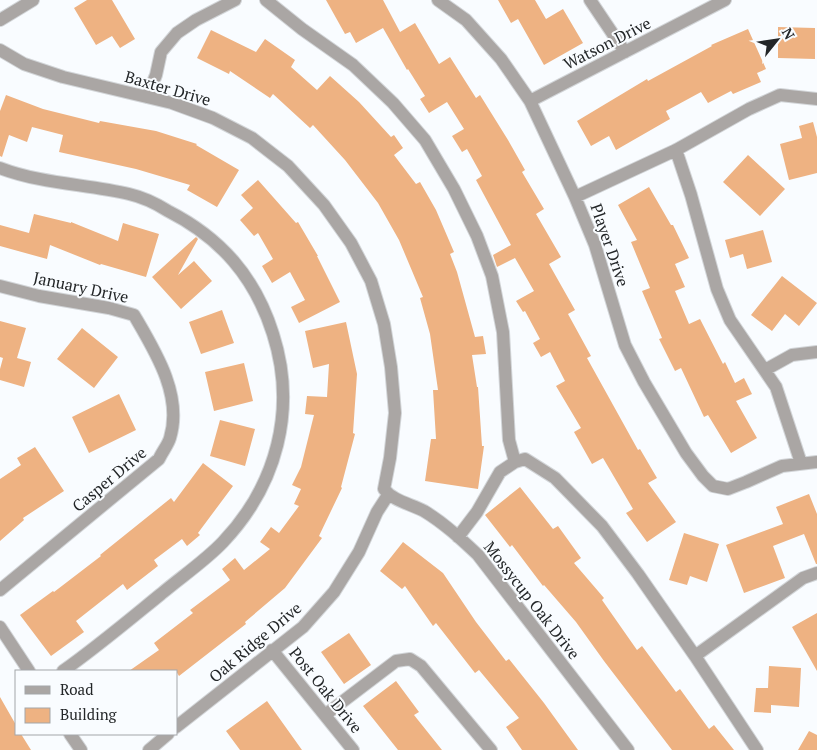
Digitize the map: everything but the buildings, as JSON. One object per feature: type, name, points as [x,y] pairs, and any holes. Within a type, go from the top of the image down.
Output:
[{"type":"street","points":[[0,20],[33,0]]},
{"type":"street","points":[[147,97],[156,75],[161,52],[177,34],[196,20],[235,0]]},
{"type":"street","points":[[266,0],[302,29],[353,65],[393,103],[425,140],[454,189],[477,236],[492,276],[503,332],[509,440],[515,462]]},
{"type":"street","name":"Player Drive","points":[[438,0],[466,20],[501,58],[530,101],[575,197],[595,245],[625,345],[644,382],[686,453],[703,476],[713,486],[728,489],[782,466],[817,462]]},
{"type":"street","points":[[590,0],[625,52]]},
{"type":"street","name":"Watson Drive","points":[[530,101],[723,1]]},
{"type":"street","name":"Baxter Drive","points":[[0,50],[24,64],[63,76],[172,102],[213,118],[252,138],[288,166],[324,205],[351,243],[371,281],[384,324],[391,367],[395,412],[390,458],[384,489],[388,495]]},
{"type":"street","points":[[575,197],[676,150],[749,109],[780,95],[817,99]]},
{"type":"street","points":[[676,150],[691,195],[716,290],[730,320],[776,387],[801,463]]},
{"type":"street","points":[[0,168],[60,184],[131,194],[193,224],[218,243],[238,265],[267,315],[280,357],[284,400],[281,426],[274,456],[254,504],[222,543],[65,670]]},
{"type":"street","name":"January Drive","points":[[0,286],[39,296],[109,308],[134,315],[160,360]]},
{"type":"street","points":[[765,370],[792,355],[817,352]]},
{"type":"street","name":"Casper Drive","points":[[0,590],[159,459],[170,440],[173,424],[172,403],[160,360]]},
{"type":"street","points":[[458,537],[477,512],[500,472],[515,462],[525,459],[556,478],[602,526],[638,574],[757,750]]},
{"type":"street","name":"Mossycup Oak Drive","points":[[388,495],[423,511],[458,537],[478,555],[628,750]]},
{"type":"street","name":"Oak Ridge Drive","points":[[178,725],[303,627],[334,592],[359,552],[377,512],[388,495]]},
{"type":"street","points":[[695,656],[803,578],[817,573]]},
{"type":"street","points":[[0,628],[28,670]]},
{"type":"street","name":"Post Oak Drive","points":[[272,650],[353,750]]},
{"type":"street","points":[[325,715],[396,661],[410,659],[421,666],[491,750]]},
{"type":"street","points":[[71,735],[82,750]]},
{"type":"street","points":[[150,750],[167,735]]}]
